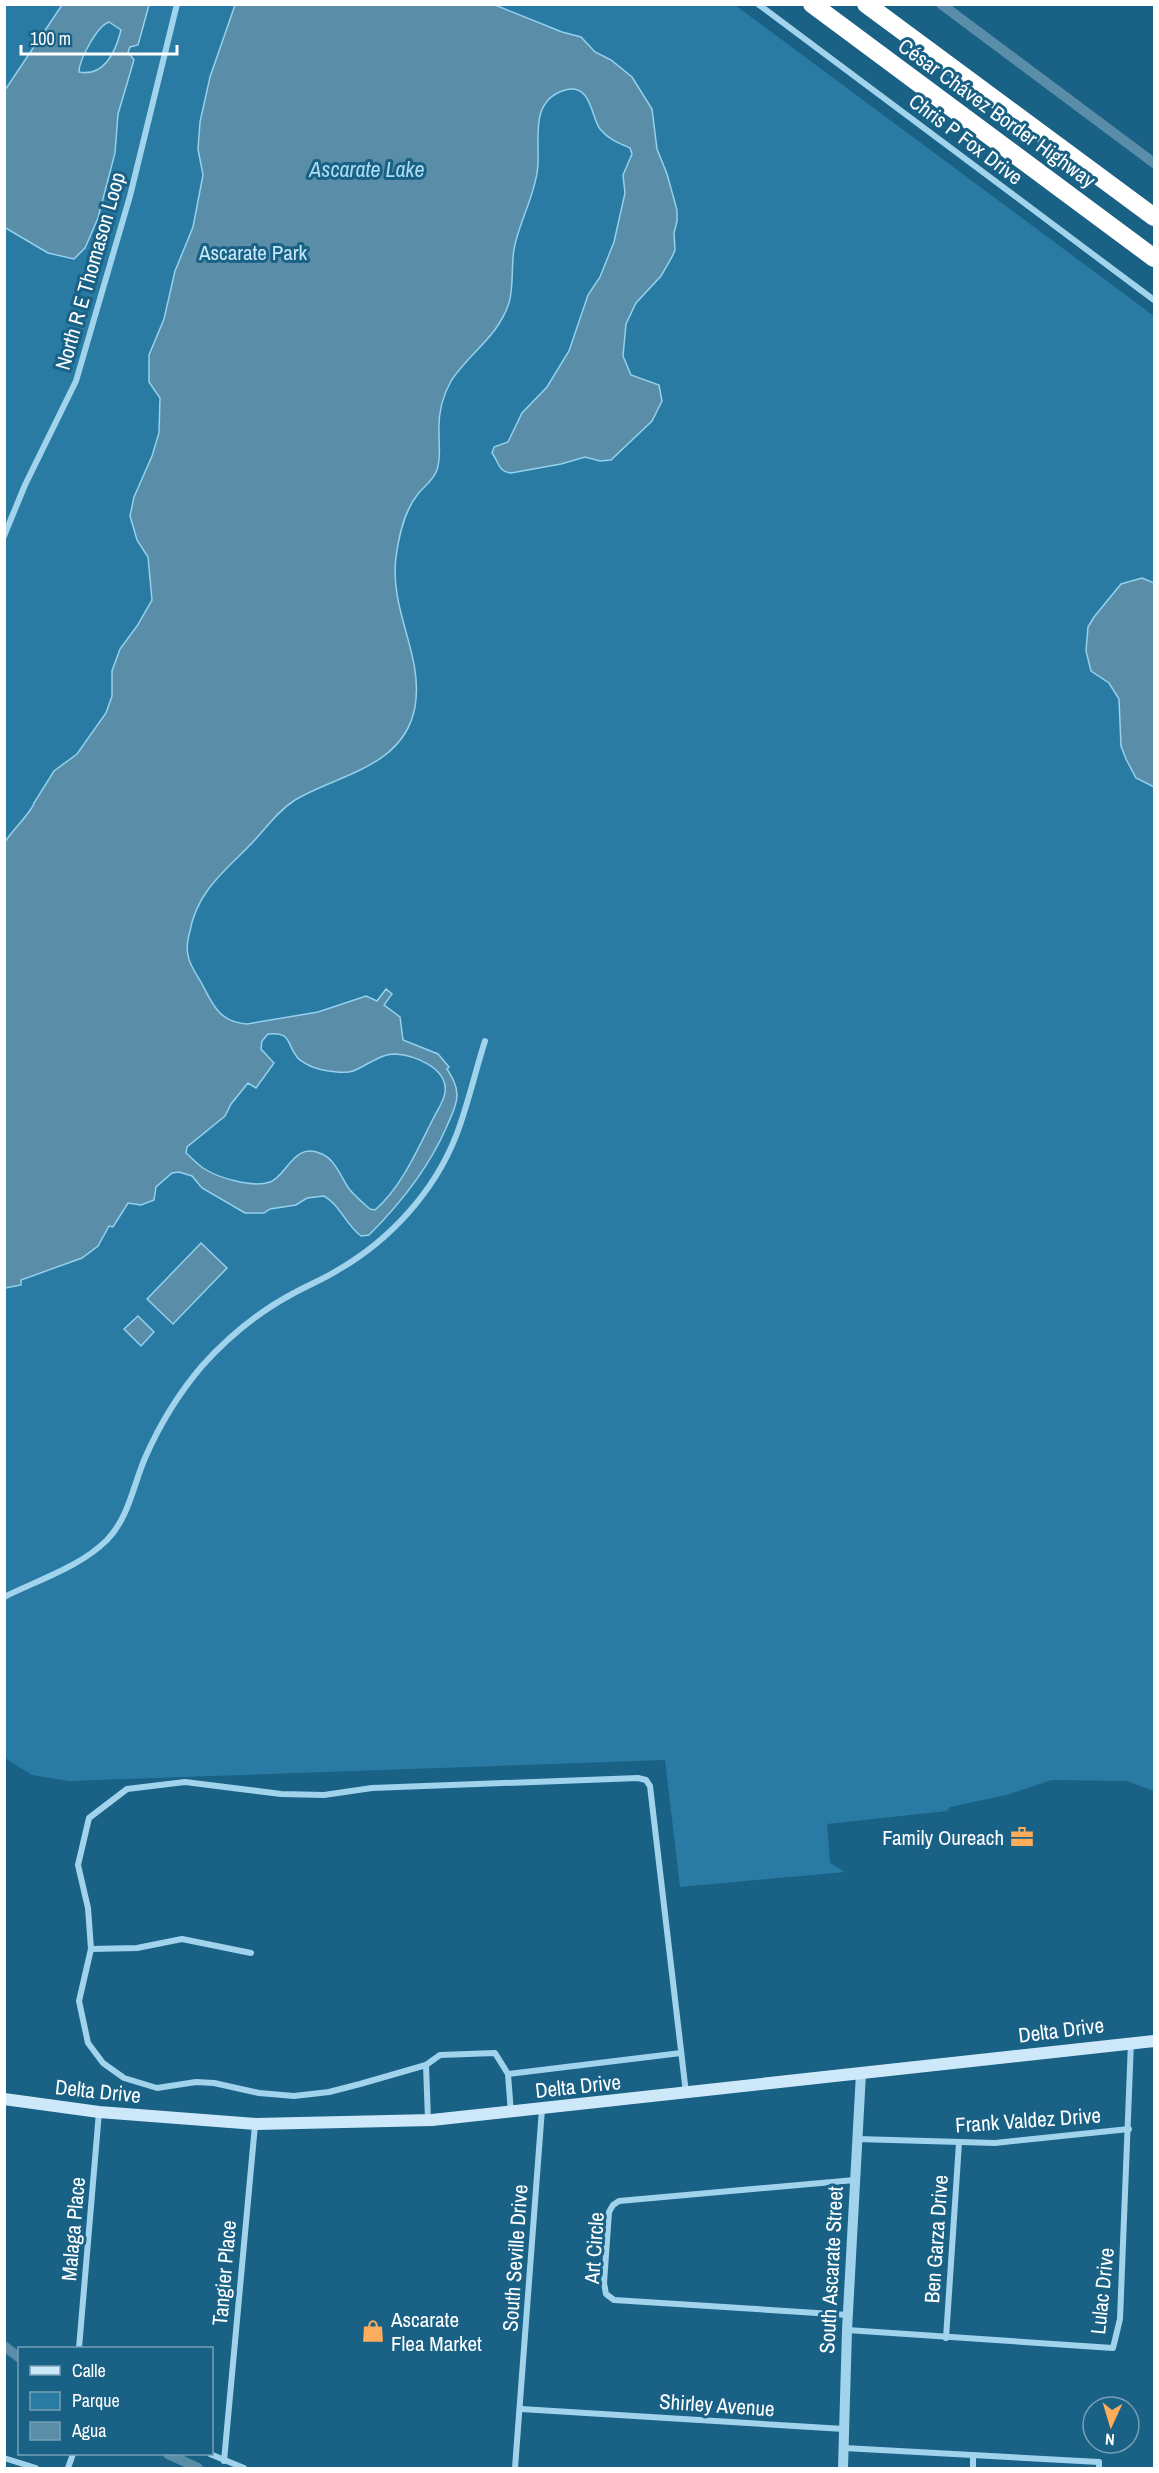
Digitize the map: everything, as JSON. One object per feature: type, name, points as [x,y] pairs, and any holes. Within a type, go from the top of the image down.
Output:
[{"type":"highway","name":"César Chávez Border Highway","points":[[812,4],[1155,258]]},
{"type":"highway","name":"César Chávez Border Highway","points":[[866,4],[1155,217]]},
{"type":"main road","name":"Delta Drive","points":[[4,2099],[99,2112],[256,2124],[428,2120],[511,2113],[1155,2041]]},
{"type":"street","name":"North R E Thomason Loop","points":[[4,536],[25,485],[76,381],[130,196],[177,4]]},
{"type":"street","name":"Chris P Fox Drive","points":[[758,4],[1155,300]]},
{"type":"street","points":[[4,1597],[84,1558],[108,1538],[119,1525],[146,1457],[177,1399],[226,1339],[267,1309],[337,1271],[364,1253],[382,1239],[413,1208],[439,1170],[456,1138],[485,1041]]},
{"type":"street","points":[[511,2113],[508,2074],[495,2053],[440,2055],[426,2065],[329,2092],[294,2096],[259,2093],[214,2083],[196,2082],[157,2088],[124,2078],[103,2063],[88,2043],[79,2001],[91,1949],[88,1908],[78,1864],[89,1818],[127,1789],[185,1782],[281,1794],[324,1795],[372,1788],[638,1778],[646,1780],[650,1786],[686,2093]]},
{"type":"street","points":[[91,1949],[137,1948],[182,1939],[251,1953]]},
{"type":"street","name":"Lulac Drive","points":[[847,2330],[1113,2348],[1120,2319],[1131,2042]]},
{"type":"street","points":[[508,2074],[681,2053]]},
{"type":"street","points":[[426,2065],[428,2120]]},
{"type":"street","name":"South Ascarate Street","points":[[843,2469],[847,2330],[861,2073]]},
{"type":"street","name":"South Seville Drive","points":[[515,2469],[542,2109]]},
{"type":"street","name":"Malaga Place","points":[[79,2347],[99,2112]]},
{"type":"street","name":"Tangier Place","points":[[224,2462],[256,2124]]},
{"type":"street","name":"Frank Valdez Drive","points":[[857,2139],[995,2143],[1129,2129]]},
{"type":"street","name":"Ben Garza Drive","points":[[946,2338],[959,2143]]},
{"type":"street","name":"Art Circle","points":[[848,2315],[614,2300],[606,2294],[603,2283],[609,2212],[620,2200],[855,2180]]},
{"type":"street","name":"Shirley Avenue","points":[[521,2409],[845,2429]]},
{"type":"street","points":[[844,2448],[974,2455],[1099,2466]]},
{"type":"street","points":[[212,2455],[244,2469]]},
{"type":"street","points":[[973,2469],[974,2455]]},
{"type":"street","points":[[4,2458],[36,2469]]},
{"type":"green space","name":"Ascarate Park","points":[[5,5],[735,5],[1154,316],[1154,1791],[1127,1781],[1052,1780],[1006,1795],[950,1807],[947,1811],[827,1824],[830,1863],[845,1872],[680,1887],[665,1760],[69,1781],[32,1775],[5,1758]]},
{"type":"water","points":[[62,5],[149,5],[138,45],[130,47],[128,52],[134,60],[118,114],[115,153],[98,218],[85,248],[74,259],[48,253],[4,227],[5,90]],"holes":[[[109,22],[121,30],[108,60],[96,70],[79,72],[85,52],[99,30]]]},
{"type":"water","name":"Ascarate Lake","points":[[235,5],[495,5],[562,32],[581,37],[595,52],[611,60],[632,77],[652,109],[657,149],[677,210],[674,233],[675,250],[661,276],[636,303],[626,324],[623,356],[631,375],[659,385],[662,401],[652,421],[611,460],[600,461],[585,457],[511,473],[501,469],[492,453],[494,447],[508,442],[522,413],[547,387],[569,351],[588,295],[600,277],[614,242],[625,193],[623,175],[632,154],[630,148],[610,138],[600,129],[585,95],[572,89],[562,91],[551,97],[540,116],[537,173],[514,249],[509,303],[498,326],[458,371],[448,387],[440,413],[437,470],[413,501],[401,532],[395,577],[397,596],[415,669],[416,688],[415,707],[408,727],[398,743],[384,756],[295,800],[278,814],[206,893],[194,917],[187,952],[193,969],[213,1005],[223,1016],[237,1023],[247,1024],[318,1012],[366,996],[377,1001],[386,989],[392,994],[384,1005],[400,1017],[403,1040],[438,1054],[449,1067],[447,1069],[455,1084],[457,1095],[447,1126],[432,1156],[413,1184],[369,1235],[361,1236],[334,1204],[324,1196],[307,1198],[296,1205],[270,1209],[264,1213],[245,1213],[202,1188],[192,1176],[179,1172],[172,1173],[156,1187],[154,1200],[141,1205],[128,1203],[113,1227],[109,1226],[98,1246],[82,1258],[21,1280],[21,1285],[5,1288],[5,842],[30,811],[54,771],[77,754],[106,713],[112,696],[112,671],[120,649],[152,600],[148,557],[137,540],[130,516],[134,497],[152,456],[159,433],[160,398],[149,382],[149,355],[164,319],[175,271],[193,227],[203,175],[198,149],[200,122],[210,77]],"holes":[[[268,1034],[285,1037],[297,1057],[320,1069],[349,1072],[379,1058],[395,1054],[420,1060],[441,1076],[445,1092],[441,1105],[401,1179],[385,1201],[375,1210],[370,1209],[352,1193],[335,1165],[322,1154],[312,1151],[304,1152],[292,1160],[282,1173],[270,1182],[254,1184],[209,1172],[186,1153],[187,1147],[225,1116],[231,1104],[248,1083],[256,1088],[274,1063],[261,1049],[262,1041]]]},
{"type":"water","points":[[1142,578],[1154,583],[1154,787],[1136,778],[1126,759],[1121,746],[1119,699],[1109,683],[1091,671],[1086,651],[1088,627],[1094,617],[1121,584]]},
{"type":"water","points":[[201,1243],[227,1268],[173,1324],[147,1299]]},
{"type":"water","points":[[138,1316],[154,1332],[141,1346],[124,1329]]},
{"type":"waterway","points":[[941,4],[1154,163]]},
{"type":"waterway","points":[[4,2346],[18,2356]]},
{"type":"waterway","points":[[170,2455],[198,2468]]},
{"type":"place","name":"Family Oureach","points":[[1022,1837]]},
{"type":"place","name":"Ascarate Flea Market","points":[[373,2331]]}]
